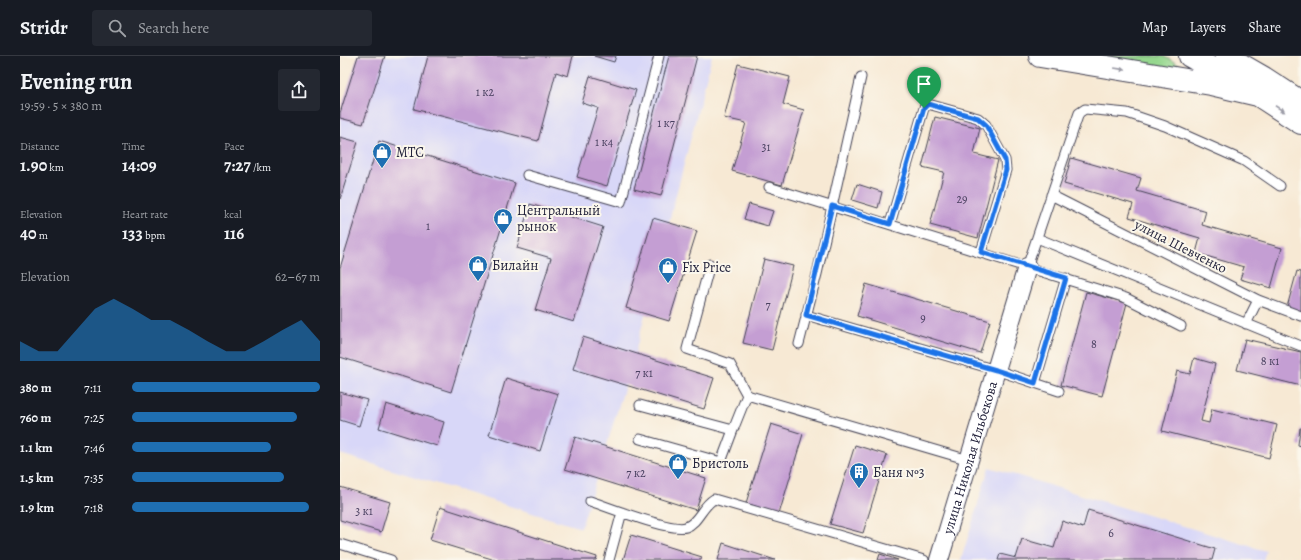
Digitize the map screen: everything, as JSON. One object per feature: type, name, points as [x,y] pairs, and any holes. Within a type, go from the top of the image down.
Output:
[{"type":"main road","points":[[1040,56],[1211,84],[1261,86]]},
{"type":"main road","points":[[1190,56],[1301,102]]},
{"type":"main road","points":[[1226,56],[1301,122]]},
{"type":"main road","points":[[1244,56],[1261,86]]},
{"type":"street","name":"улица Николая Ильбекова","points":[[939,560],[1028,267]]},
{"type":"lane","points":[[527,174],[621,202],[659,56]]},
{"type":"lane","points":[[799,344],[861,77]]},
{"type":"lane","points":[[890,224],[924,108],[928,104],[978,118],[986,125],[1005,160],[1006,170],[981,252]]},
{"type":"lane","name":"улица Николая Ильбекова","points":[[1028,267],[1079,113],[1085,108],[1127,113],[1166,126],[1244,161],[1280,186]]},
{"type":"lane","points":[[769,187],[1066,278],[1126,298],[1180,326]]},
{"type":"lane","name":"улица Шевченко","points":[[1051,195],[1258,300],[1301,316]]},
{"type":"lane","points":[[1037,238],[1301,346]]},
{"type":"lane","points":[[710,264],[687,349],[730,364],[747,395],[969,460]]},
{"type":"lane","points":[[1035,383],[1066,278]]},
{"type":"lane","points":[[1246,324],[1258,300]]},
{"type":"lane","points":[[806,315],[996,370],[1059,391]]},
{"type":"lane","points":[[640,439],[721,462],[747,395]]},
{"type":"lane","points":[[640,405],[734,430]]},
{"type":"lane","points":[[590,501],[671,528],[686,527],[698,518],[707,503],[714,499],[924,560]]},
{"type":"lane","points":[[609,560],[622,512]]},
{"type":"lane","points":[[340,544],[391,560]]},
{"type":"shaded area","name":"Центральный рынок","points":[[358,56],[712,56],[634,357],[581,528],[340,454],[340,113]]},
{"type":"shaded area","points":[[989,467],[1266,551],[1263,560],[961,560]]},
{"type":"green space","points":[[1083,56],[1163,56],[1197,74]]},
{"type":"building","points":[[358,56],[385,56],[363,124],[340,118],[340,113]]},
{"type":"building","points":[[428,56],[573,56],[568,76],[556,72],[538,141],[414,109]]},
{"type":"building","points":[[594,56],[616,56],[614,62]]},
{"type":"building","points":[[669,56],[697,56],[661,196],[634,189]]},
{"type":"building","points":[[738,64],[790,77],[783,104],[804,110],[782,185],[732,171],[746,123],[724,118]]},
{"type":"building","points":[[590,76],[636,90],[607,186],[577,177],[598,108],[582,103]]},
{"type":"building","points":[[935,117],[980,128],[974,154],[998,160],[978,238],[930,225],[944,172],[922,167]]},
{"type":"building","points":[[340,137],[358,142],[340,199]]},
{"type":"building","points":[[379,141],[515,183],[451,392],[340,357],[340,268]]},
{"type":"building","points":[[1071,158],[1141,178],[1137,191],[1206,211],[1202,225],[1282,248],[1271,288],[1240,279],[1244,267],[1196,253],[1200,238],[1129,217],[1133,204],[1064,184]]},
{"type":"building","points":[[857,184],[882,192],[878,208],[852,200]]},
{"type":"building","points":[[530,204],[603,227],[574,322],[535,310],[551,258],[517,248]]},
{"type":"building","points":[[749,204],[773,211],[768,226],[744,219]]},
{"type":"building","points":[[653,218],[697,231],[669,321],[626,308]]},
{"type":"building","points":[[764,259],[793,266],[772,350],[743,343]]},
{"type":"building","points":[[1297,271],[1301,272],[1301,312],[1287,307]]},
{"type":"building","points":[[866,284],[990,321],[980,353],[857,316]]},
{"type":"building","points":[[1086,292],[1127,303],[1102,396],[1061,385]]},
{"type":"building","points":[[583,337],[714,378],[704,409],[573,369]]},
{"type":"building","points":[[1245,339],[1301,352],[1301,386],[1237,370]]},
{"type":"building","points":[[1194,358],[1215,364],[1201,421],[1209,423],[1212,409],[1277,425],[1269,458],[1162,431],[1177,371],[1190,374]]},
{"type":"building","points":[[506,378],[558,394],[540,451],[489,435]]},
{"type":"building","points":[[340,392],[367,400],[359,426],[340,420]]},
{"type":"building","points":[[386,404],[444,422],[437,446],[379,428]]},
{"type":"building","points":[[771,424],[803,434],[779,514],[746,503]]},
{"type":"building","points":[[1301,428],[1301,446],[1298,445]]},
{"type":"building","points":[[575,437],[706,478],[696,510],[565,469]]},
{"type":"building","name":"Баня №3","points":[[855,445],[887,455],[863,533],[830,524]]},
{"type":"building","points":[[340,487],[390,502],[381,532],[340,520]]},
{"type":"building","points":[[440,507],[597,557],[596,560],[495,560],[430,540]]},
{"type":"building","points":[[1088,510],[1215,549],[1212,560],[998,560],[1000,554],[1016,558],[1022,539],[1054,548],[1062,521],[1083,528]]},
{"type":"building","points":[[631,535],[702,557],[701,560],[623,560]]},
{"type":"building","points":[[723,543],[775,560],[718,560]]},
{"type":"building","points":[[880,554],[898,560],[878,560]]},
{"type":"place","name":"МТС","points":[[382,169]]},
{"type":"place","name":"Центральный рынок","points":[[503,235]]},
{"type":"place","name":"Билайн","points":[[478,282]]},
{"type":"place","name":"Fix Price","points":[[668,284]]},
{"type":"place","name":"Бристоль","points":[[678,480]]},
{"type":"place","name":"Баня №3","points":[[859,489]]},
{"type":"route","points":[[928,104],[978,118],[986,125],[1005,160],[1006,170],[981,252],[1066,278],[1035,383],[996,370],[806,315],[832,206],[890,224],[924,108],[928,104]]}]
